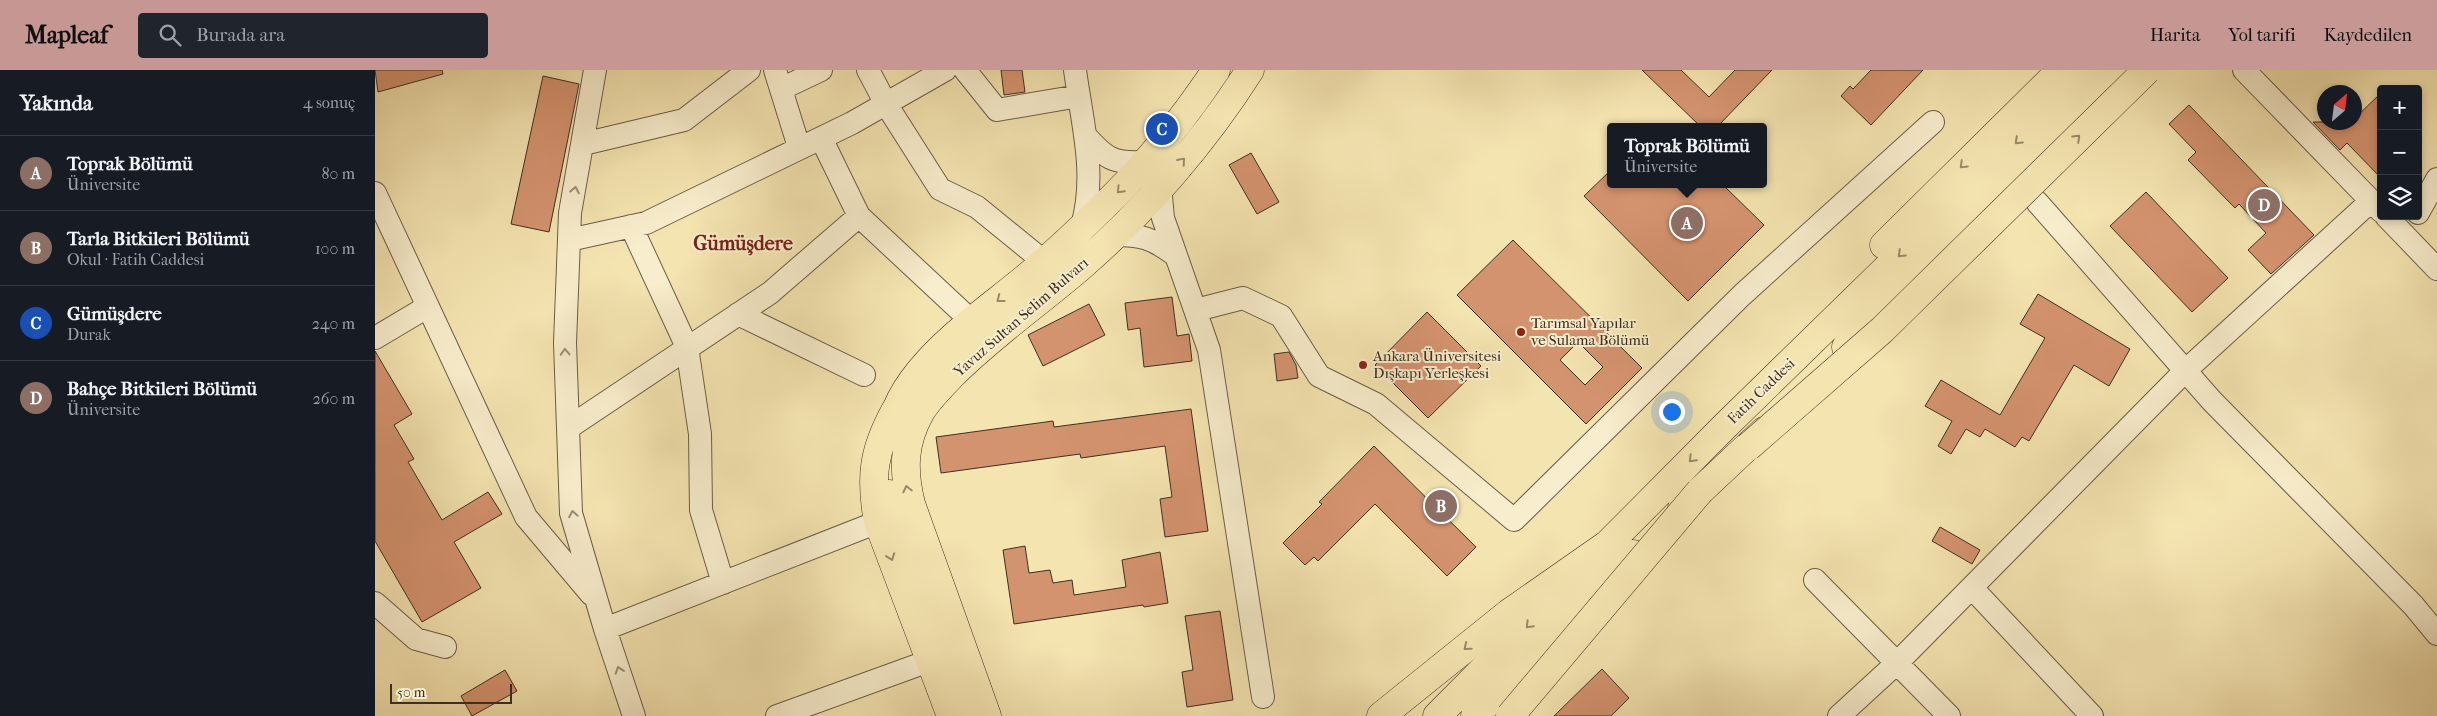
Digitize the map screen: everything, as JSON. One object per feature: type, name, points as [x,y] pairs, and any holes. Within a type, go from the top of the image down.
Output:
[{"type":"main road","name":"Yavuz Sultan Selim Bulvarı","points":[[972,716],[889,494],[887,472],[890,430],[895,411],[924,366],[943,346],[1042,264],[1144,162],[1181,120],[1217,70]]},
{"type":"main road","name":"Yavuz Sultan Selim Bulvarı","points":[[987,716],[955,634],[911,504],[905,477],[906,453],[912,429],[921,411],[937,391],[968,360],[1075,272],[1114,235],[1197,144],[1250,70]]},
{"type":"main road","points":[[1726,425],[1836,296],[1942,186],[2061,70]]},
{"type":"main road","name":"Fatih Caddesi","points":[[1437,716],[1726,425],[2090,70]]},
{"type":"main road","name":"Fatih Caddesi","points":[[1475,716],[1617,569],[1748,447],[2118,70]]},
{"type":"main road","points":[[1748,447],[1882,330],[2147,70]]},
{"type":"main road","points":[[895,411],[885,430],[877,452],[873,492],[878,522],[951,716]]},
{"type":"main road","points":[[1510,716],[1700,491]]},
{"type":"main road","points":[[1381,716],[1509,613],[1605,546]]},
{"type":"street","points":[[595,70],[570,213],[565,343],[571,513],[605,629],[635,716]]},
{"type":"street","points":[[583,144],[684,120],[749,70]]},
{"type":"street","points":[[799,147],[778,80],[821,70]]},
{"type":"street","points":[[868,70],[886,104],[940,189],[977,207],[1036,255]]},
{"type":"street","points":[[569,240],[646,222],[821,138],[945,70]]},
{"type":"street","points":[[965,70],[997,110],[1079,96]]},
{"type":"street","points":[[1075,70],[1089,160],[1089,193],[1082,226]]},
{"type":"street","points":[[2244,70],[2377,207]]},
{"type":"street","points":[[1196,310],[1243,298],[1281,316],[1319,376],[1376,404],[1514,520],[1743,295],[1933,122]]},
{"type":"street","points":[[1085,135],[1100,153],[1121,164],[1144,162]]},
{"type":"street","points":[[821,138],[859,216],[964,314]]},
{"type":"street","points":[[2422,206],[2437,179]]},
{"type":"street","points":[[1160,186],[1163,218],[1209,350],[1263,697]]},
{"type":"street","points":[[377,202],[526,517],[597,600]]},
{"type":"street","points":[[2037,202],[2212,401],[2413,604],[2437,634]]},
{"type":"street","points":[[1839,716],[1898,662],[2185,371],[2377,211]]},
{"type":"street","points":[[568,428],[770,293],[859,216]]},
{"type":"street","points":[[2390,220],[2437,269]]},
{"type":"street","points":[[2405,236],[2414,220]]},
{"type":"street","points":[[631,226],[687,347],[700,434],[701,510],[723,583]]},
{"type":"street","points":[[1114,235],[1139,235],[1157,241],[1175,255]]},
{"type":"street","points":[[375,338],[427,307]]},
{"type":"street","points":[[738,314],[864,375]]},
{"type":"street","points":[[605,629],[878,522]]},
{"type":"street","points":[[1815,580],[1898,662],[1949,716]]},
{"type":"street","points":[[1972,588],[2092,716]]},
{"type":"street","points":[[375,603],[416,639],[445,646]]},
{"type":"street","points":[[777,716],[929,661]]},
{"type":"building","points":[[375,70],[442,70],[443,74],[378,92]]},
{"type":"building","points":[[1001,70],[1022,70],[1025,92],[1004,95]]},
{"type":"building","points":[[1642,70],[1681,70],[1709,97],[1735,70],[1772,70],[1721,123],[1697,123]]},
{"type":"building","points":[[1871,70],[1923,70],[1871,125],[1841,96],[1850,86],[1853,89]]},
{"type":"building","points":[[543,76],[579,84],[549,232],[511,224]]},
{"type":"building","points":[[2377,97],[2377,174],[2347,143],[2340,150],[2321,130],[2362,130],[2362,111]]},
{"type":"building","points":[[2189,105],[2314,235],[2271,274],[2248,250],[2266,233],[2239,204],[2235,208],[2188,160],[2196,152],[2169,124]]},
{"type":"building","points":[[1251,153],[1279,202],[1257,214],[1229,165]]},
{"type":"building","points":[[1607,174],[1607,188],[1726,188],[1764,225],[1688,301],[1584,196]]},
{"type":"building","points":[[2146,192],[2228,278],[2192,312],[2110,226]]},
{"type":"building","points":[[1513,240],[1642,368],[1586,424],[1457,295]],"holes":[[[1578,342],[1603,367],[1585,385],[1560,360]]]},
{"type":"building","points":[[2038,294],[2130,349],[2109,386],[2074,365],[2029,441],[2022,437],[2015,447],[1985,429],[1980,437],[1966,429],[1951,454],[1938,446],[1952,421],[1925,406],[1941,380],[2000,415],[2045,338],[2020,324]]},
{"type":"building","points":[[1172,297],[1177,336],[1189,334],[1192,361],[1144,367],[1140,328],[1128,330],[1125,303]]},
{"type":"building","points":[[1089,304],[1105,335],[1043,366],[1028,335]]},
{"type":"building","points":[[1427,312],[1481,366],[1428,418],[1375,365]]},
{"type":"building","points":[[375,351],[412,414],[394,425],[414,459],[408,462],[442,520],[488,492],[502,514],[454,542],[481,588],[422,622],[375,541]]},
{"type":"building","points":[[1289,352],[1296,365],[1298,378],[1277,381],[1274,354]]},
{"type":"building","points":[[1191,409],[1208,531],[1165,537],[1160,499],[1172,497],[1165,446],[1081,458],[1080,454],[941,473],[936,437],[1053,421],[1054,427]]},
{"type":"building","points":[[1374,446],[1476,547],[1447,576],[1375,504],[1318,561],[1314,557],[1305,565],[1283,543],[1322,504],[1319,502]]},
{"type":"building","points":[[1940,527],[1980,550],[1972,564],[1932,541]]},
{"type":"building","points":[[1025,546],[1029,573],[1050,570],[1053,583],[1072,580],[1074,595],[1126,587],[1122,560],[1160,552],[1168,603],[1014,624],[1003,550]]},
{"type":"building","points":[[1220,611],[1233,700],[1187,707],[1182,672],[1193,670],[1185,616]]},
{"type":"building","points":[[1602,669],[1629,698],[1611,716],[1554,716]]},
{"type":"building","points":[[505,670],[517,691],[472,716],[461,696]]},
{"type":"place","name":"Gümüşdere","points":[[1162,129]]},
{"type":"place","name":"Bahçe Bitkileri Bölümü","points":[[2264,205]]},
{"type":"place","name":"Toprak Bölümü","points":[[1687,223]]},
{"type":"place","name":"Tarımsal Yapılar ve Sulama Bölümü","points":[[1521,332]]},
{"type":"place","name":"Ankara Üniversitesi Dışkapı Yerleşkesi","points":[[1363,365]]},
{"type":"place","name":"Tarla Bitkileri Bölümü","points":[[1441,506]]},
{"type":"district","name":"Gümüşdere","points":[[743,243]]}]
